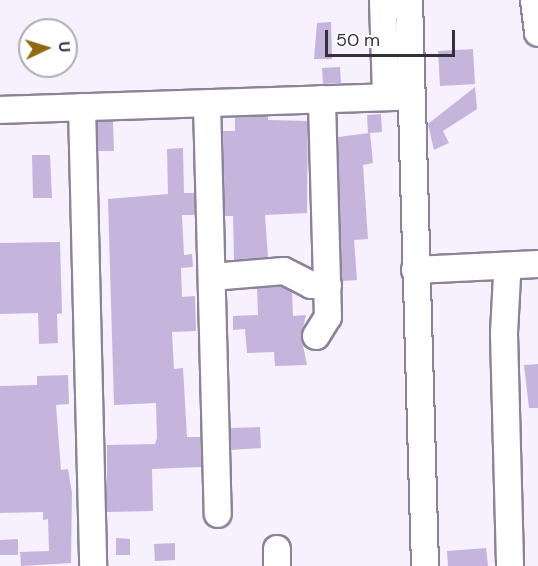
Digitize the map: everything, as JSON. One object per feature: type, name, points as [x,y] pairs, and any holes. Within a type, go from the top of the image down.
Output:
[{"type":"street","points":[[383,0],[386,97]]},
{"type":"street","points":[[409,0],[425,566]]},
{"type":"street","points":[[534,0],[538,33]]},
{"type":"street","points":[[0,110],[412,96]]},
{"type":"street","points":[[316,336],[328,317],[322,99]]},
{"type":"street","points":[[207,104],[218,514]]},
{"type":"street","points":[[82,107],[93,566]]},
{"type":"street","points":[[416,270],[538,264]]},
{"type":"street","points":[[502,266],[507,276],[504,334],[510,566]]},
{"type":"street","points":[[212,277],[284,271],[311,285],[328,285]]},
{"type":"building","points":[[331,22],[332,59],[314,59],[317,23]]},
{"type":"building","points":[[473,49],[475,84],[440,86],[438,51]]},
{"type":"building","points":[[340,67],[341,83],[323,84],[322,68]]},
{"type":"building","points":[[475,87],[477,109],[443,131],[449,143],[434,150],[428,124]]},
{"type":"building","points":[[381,114],[382,132],[368,133],[367,115]]},
{"type":"building","points":[[268,116],[268,120],[308,121],[307,213],[265,215],[268,257],[234,260],[233,216],[225,216],[223,131],[235,131],[235,117]]},
{"type":"building","points":[[113,121],[114,151],[98,151],[97,122]]},
{"type":"building","points":[[370,133],[373,163],[363,165],[368,239],[354,240],[357,280],[342,281],[338,137]]},
{"type":"building","points":[[183,148],[184,193],[194,193],[195,215],[182,215],[184,255],[192,254],[193,267],[181,268],[182,297],[195,296],[196,331],[172,332],[174,369],[183,368],[187,437],[201,437],[202,467],[152,469],[153,511],[107,512],[107,445],[155,444],[157,438],[156,403],[114,405],[108,199],[168,194],[167,149]]},
{"type":"building","points":[[32,155],[50,155],[52,198],[33,198]]},
{"type":"building","points":[[60,242],[62,313],[57,314],[58,343],[39,344],[38,313],[0,314],[0,243]]},
{"type":"building","points":[[281,286],[292,292],[293,316],[306,315],[301,336],[307,365],[275,366],[274,352],[247,353],[245,329],[233,330],[233,316],[258,315],[257,288]]},
{"type":"building","points":[[538,364],[538,408],[529,408],[524,365]]},
{"type":"building","points":[[68,375],[69,404],[56,405],[61,470],[68,469],[72,493],[71,563],[21,566],[20,552],[49,551],[48,519],[43,520],[43,512],[0,513],[0,386],[37,385],[37,376]]},
{"type":"building","points":[[260,427],[261,448],[231,450],[231,428]]},
{"type":"building","points":[[116,538],[130,539],[130,555],[116,555]]},
{"type":"building","points":[[18,539],[18,555],[0,555],[0,540]]},
{"type":"building","points":[[175,543],[175,560],[155,561],[154,544]]},
{"type":"building","points":[[486,548],[488,566],[448,566],[447,551]]}]
